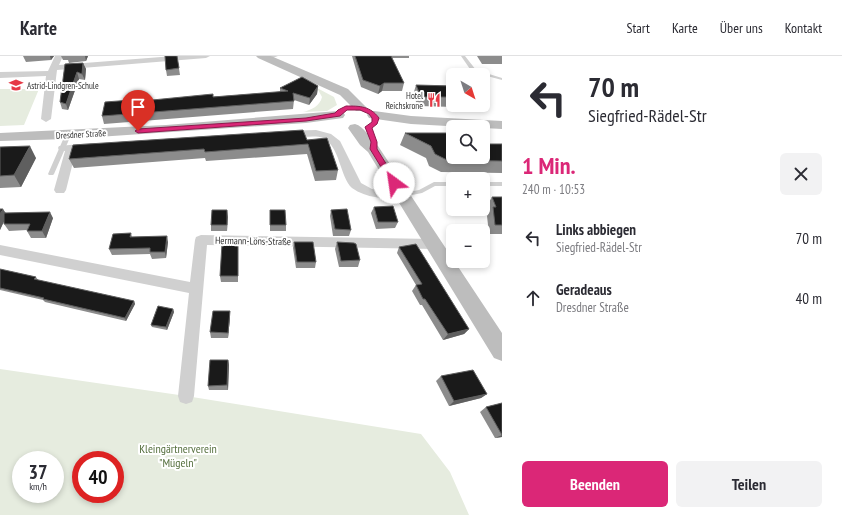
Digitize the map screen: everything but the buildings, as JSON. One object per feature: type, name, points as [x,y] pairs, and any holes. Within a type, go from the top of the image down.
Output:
[{"type":"street","points":[[46,118],[52,70],[59,56]]},
{"type":"street","points":[[0,74],[206,56]]},
{"type":"street","points":[[268,57],[350,95],[361,108],[368,123],[365,142],[373,149],[502,351]]},
{"type":"street","points":[[338,89],[341,115],[368,123],[411,120],[502,125]]},
{"type":"street","name":"Dresdner Straße","points":[[0,137],[67,144],[306,120],[341,115],[361,108]]},
{"type":"street","points":[[276,135],[316,133],[326,136],[336,143],[356,185],[369,192],[385,195],[402,195]]},
{"type":"street","points":[[60,190],[67,144],[102,146]]},
{"type":"street","name":"Hermann-Löns-Straße","points":[[196,289],[201,240],[434,244]]},
{"type":"street","points":[[0,250],[196,289],[186,396]]},
{"type":"lane","points":[[464,56],[474,71],[502,79]]},
{"type":"lane","points":[[51,174],[67,144]]},
{"type":"lane","points":[[402,195],[420,192],[434,184],[446,184]]},
{"type":"lane","points":[[490,184],[502,184]]},
{"type":"green space","points":[[317,88],[334,97],[337,105],[327,111],[303,112],[315,107],[321,100],[322,97]]},
{"type":"green space","points":[[0,89],[39,89],[24,125],[0,126]]},
{"type":"green space","name":"Kleingärtnerverein \"Mügeln\"","points":[[0,369],[186,396],[421,434],[450,472],[469,515],[0,515]]},
{"type":"place","name":"Astrid-Lindgren-Schule","points":[[16,85]]},
{"type":"place","name":"Hotel Reichskrone","points":[[434,100]]},
{"type":"route","points":[[138,131],[306,120],[323,116],[338,115],[340,111],[346,108],[361,108],[371,112],[376,118],[375,123],[368,127],[374,142],[373,149],[394,183]]}]
